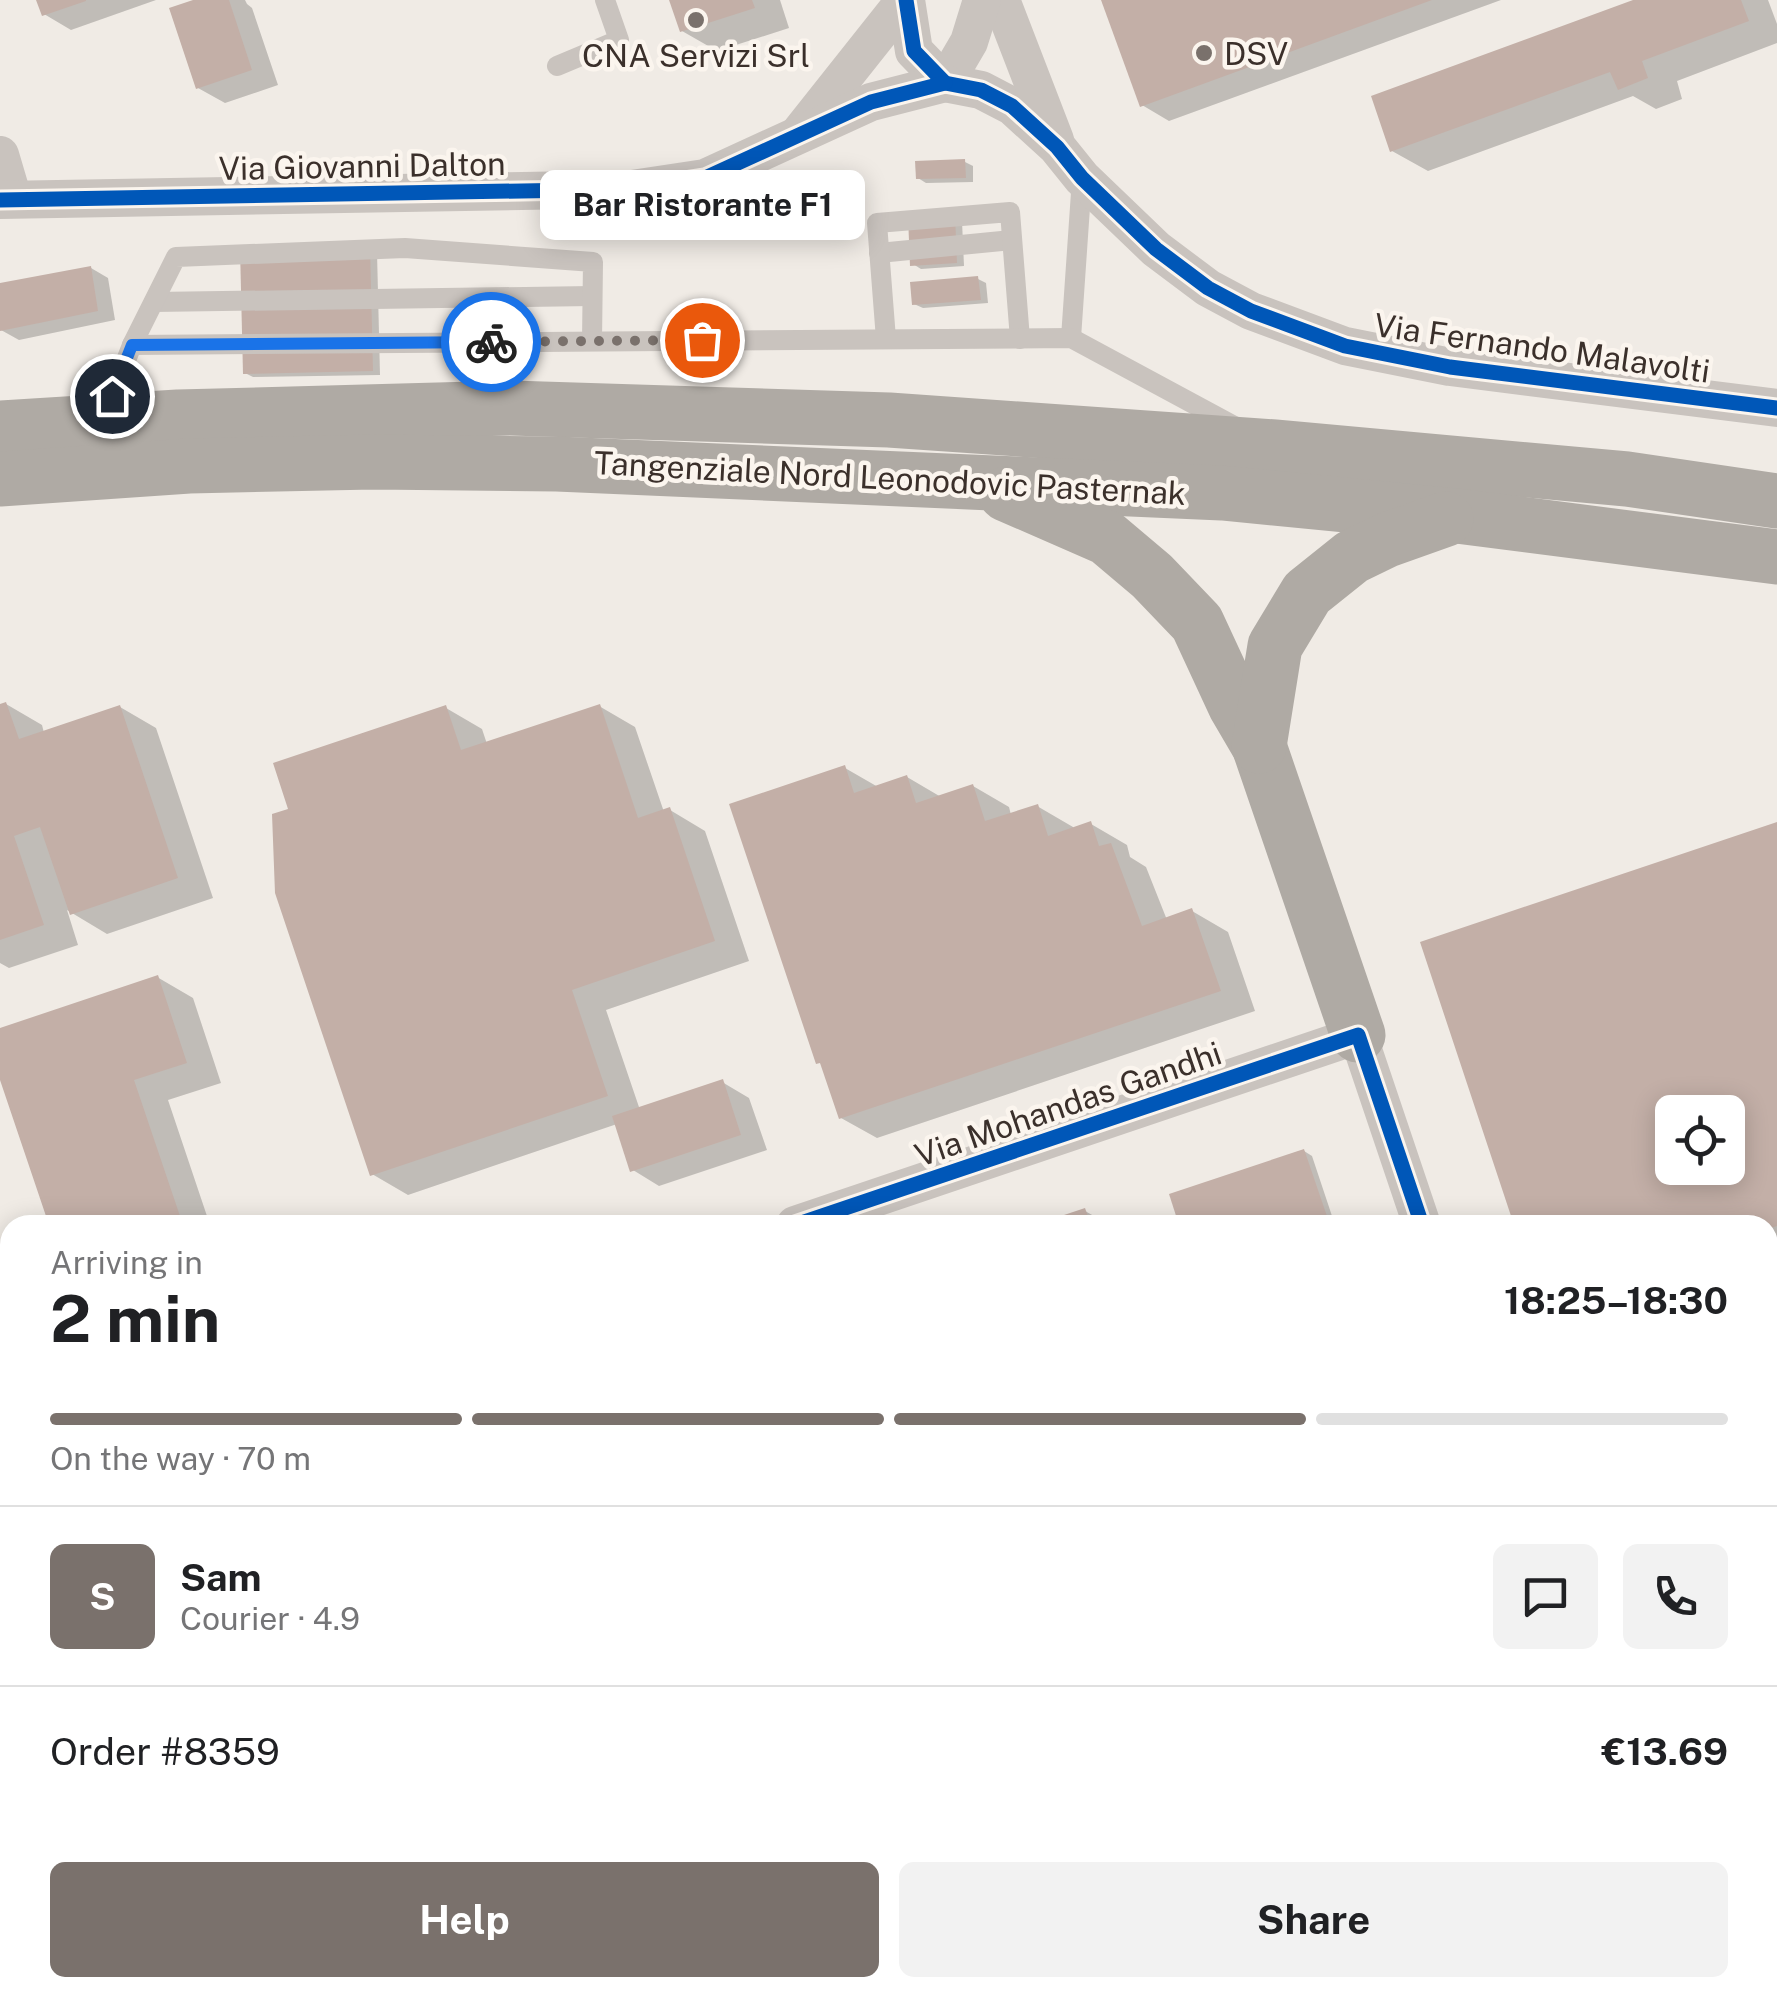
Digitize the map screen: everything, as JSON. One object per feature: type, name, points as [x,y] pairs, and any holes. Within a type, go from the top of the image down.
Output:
[{"type":"highway","name":"Tangenziale Nord Leonodovic Pasternak","points":[[0,428],[511,408],[889,420],[1627,478],[1777,502]]},
{"type":"highway","name":"Tangenziale Nord Leonodovic Pasternak","points":[[0,479],[189,466],[374,462],[556,464],[980,482],[1222,493],[1457,516],[1777,556]]},
{"type":"highway","points":[[980,482],[1106,538],[1152,576],[1197,622],[1235,705],[1259,746],[1358,1034]]},
{"type":"highway","points":[[1259,746],[1276,646],[1307,593],[1352,557],[1387,540],[1457,516]]},
{"type":"street","points":[[905,0],[914,51],[945,83],[969,42],[982,0]]},
{"type":"street","points":[[796,136],[905,0]]},
{"type":"street","name":"Via Fernando Malavolti","points":[[1001,0],[1058,148]]},
{"type":"street","name":"Via Giovanni Dalton","points":[[6,199],[632,189],[705,178],[871,102],[945,83]]},
{"type":"street","name":"Via Fernando Malavolti","points":[[945,83],[981,90],[1012,106],[1156,250],[1208,288],[1251,311],[1345,346],[1450,367],[1777,408]]},
{"type":"street","points":[[0,155],[6,199]]},
{"type":"street","points":[[1358,1034],[1419,1215]]},
{"type":"street","name":"Via Mohandas Gandhi","points":[[824,1215],[1358,1034]]},
{"type":"lane","points":[[557,66],[620,40],[605,0]]},
{"type":"lane","points":[[1071,338],[1082,178]]},
{"type":"lane","points":[[886,339],[877,223],[1010,212],[1020,339]]},
{"type":"lane","points":[[879,253],[1012,240]]},
{"type":"lane","points":[[102,422],[132,345],[176,257],[405,248],[593,262],[592,342]]},
{"type":"lane","points":[[154,302],[592,296]]},
{"type":"lane","points":[[132,345],[1071,338],[1275,448]]},
{"type":"building","points":[[36,0],[86,0],[86,1],[42,16]]},
{"type":"building","points":[[193,0],[229,0],[252,70],[196,89],[169,8]]},
{"type":"building","name":"CNA Servizi Srl","points":[[669,0],[752,0],[755,8],[680,32]]},
{"type":"building","name":"DSV","points":[[1101,0],[1432,0],[1140,107]]},
{"type":"building","points":[[1633,0],[1741,0],[1749,21],[1642,61],[1648,78],[1618,90],[1610,72],[1390,152],[1371,96]]},
{"type":"building","points":[[965,159],[966,178],[916,179],[915,161]]},
{"type":"building","points":[[955,214],[957,263],[910,266],[908,216]]},
{"type":"building","points":[[370,245],[373,371],[243,374],[240,248]]},
{"type":"building","points":[[91,266],[98,311],[0,331],[0,283]]},
{"type":"building","points":[[978,276],[981,300],[912,305],[910,282]]},
{"type":"building","points":[[6,702],[19,739],[120,705],[178,878],[70,915],[40,827],[14,836],[44,925],[0,940],[0,704]]},
{"type":"building","points":[[600,704],[638,818],[670,807],[715,941],[572,990],[608,1096],[370,1176],[275,893],[272,814],[288,809],[273,763],[446,705],[461,750]]},
{"type":"building","points":[[845,765],[854,793],[907,775],[916,803],[973,784],[985,821],[1038,804],[1048,836],[1091,821],[1099,846],[1111,843],[1142,926],[1192,908],[1221,991],[839,1119],[820,1063],[816,1064],[729,804]]},
{"type":"building","points":[[1777,822],[1777,1215],[1511,1215],[1420,942]]},
{"type":"building","points":[[158,975],[187,1063],[134,1080],[180,1215],[46,1215],[0,1080],[0,1028]]},
{"type":"building","points":[[723,1079],[741,1135],[630,1172],[612,1116]]},
{"type":"building","points":[[1304,1149],[1327,1215],[1176,1215],[1169,1194]]},
{"type":"building","points":[[1085,1208],[1087,1215],[1064,1215]]},
{"type":"cycle path","points":[[906,0],[914,51],[945,83],[981,90],[1012,106],[1156,249],[1208,288],[1251,311],[1345,346],[1450,367],[1777,408]]},
{"type":"cycle path","points":[[0,200],[632,189],[705,178],[871,102],[945,83]]},
{"type":"cycle path","points":[[825,1215],[1358,1035],[1419,1215]]},
{"type":"way so far","points":[[491,342],[702,340]]},
{"type":"place","name":"CNA Servizi Srl","points":[[696,20]]},
{"type":"place","name":"DSV","points":[[1204,53]]},
{"type":"place","name":"Bar Ristorante F1","points":[[702,340]]},
{"type":"route","points":[[112,396],[132,345],[491,342]]}]
